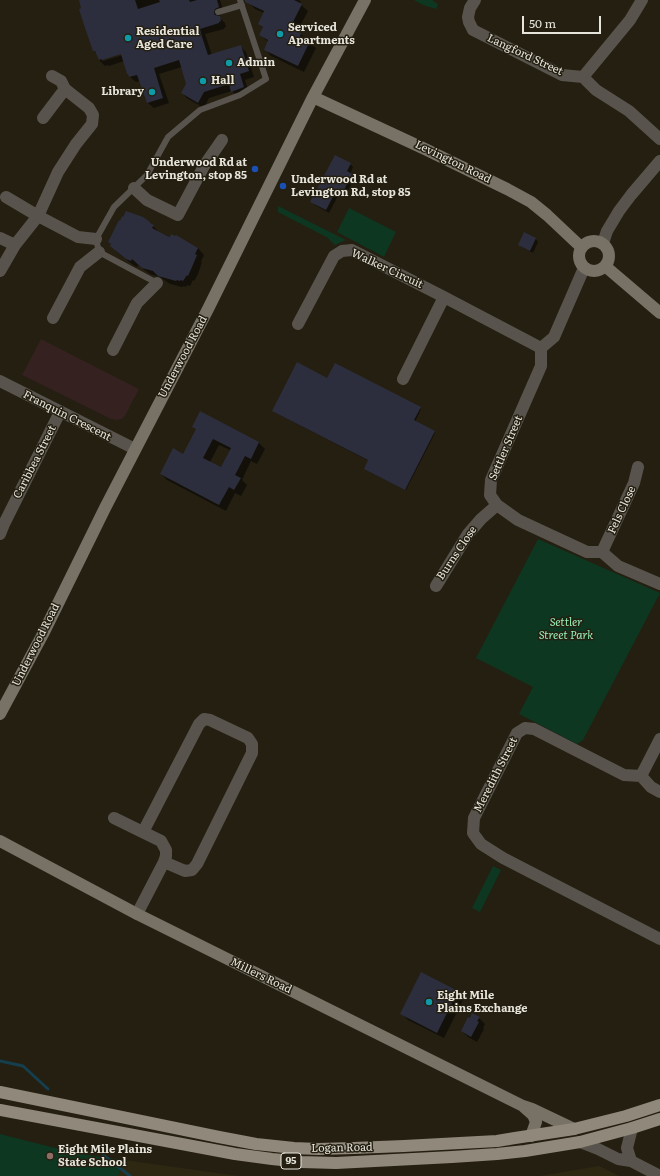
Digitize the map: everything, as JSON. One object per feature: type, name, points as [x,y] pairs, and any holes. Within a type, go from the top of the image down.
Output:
[{"type":"main road","name":"Logan Road","points":[[0,1092],[219,1137],[256,1144],[294,1148],[354,1148],[497,1140],[574,1129],[626,1116],[660,1105]]},
{"type":"main road","name":"Logan Road","points":[[0,1110],[235,1154],[272,1160],[301,1162],[344,1162],[489,1155],[580,1142],[660,1119]]},
{"type":"street","name":"Underwood Road","points":[[0,714],[43,634],[135,449],[208,310],[313,97],[365,0]]},
{"type":"street","name":"Langford Street","points":[[474,0],[468,17],[473,30],[562,75],[583,77]]},
{"type":"street","points":[[642,0],[630,20],[583,77],[596,90],[629,111],[660,139]]},
{"type":"street","points":[[0,271],[15,245],[38,216],[58,172],[76,144],[92,124],[93,115],[90,108],[65,89],[61,81],[52,76]]},
{"type":"street","points":[[43,118],[65,89]]},
{"type":"street","name":"Levington Road","points":[[313,97],[507,188],[531,202],[581,247]]},
{"type":"street","points":[[134,188],[147,200],[178,215],[204,166],[222,140]]},
{"type":"street","points":[[603,243],[607,231],[619,211],[660,161]]},
{"type":"street","points":[[6,197],[78,237],[96,239]]},
{"type":"street","points":[[0,238],[15,245]]},
{"type":"street","points":[[595,240],[603,243],[609,254],[609,258],[605,266],[595,271],[584,268],[579,258],[579,250],[581,247],[588,242],[595,240]]},
{"type":"street","name":"Walker Circuit","points":[[298,324],[334,256],[342,251],[352,250],[541,348]]},
{"type":"street","points":[[53,318],[80,267],[99,252]]},
{"type":"street","points":[[605,266],[660,313]]},
{"type":"street","points":[[541,348],[554,337],[584,268]]},
{"type":"street","points":[[113,350],[137,303],[157,283]]},
{"type":"street","points":[[403,379],[444,297]]},
{"type":"street","name":"Settler Street","points":[[497,505],[490,495],[490,480],[541,366],[541,348]]},
{"type":"street","name":"Franquin Crescent","points":[[0,381],[135,449]]},
{"type":"street","name":"Caribbea Street","points":[[0,534],[60,412]]},
{"type":"street","name":"Fels Close","points":[[602,552],[634,483],[638,467]]},
{"type":"street","points":[[497,505],[518,520],[587,552],[602,552],[618,566],[660,584]]},
{"type":"street","name":"Burns Close","points":[[436,586],[468,534],[481,519],[497,505]]},
{"type":"street","points":[[143,832],[199,724],[204,719],[210,720],[248,738],[252,744],[252,753],[197,864],[192,870],[185,871],[164,862]]},
{"type":"street","name":"Meredith Street","points":[[640,776],[624,775],[534,729],[525,728],[517,733],[474,818],[473,833],[481,844],[503,858],[660,939]]},
{"type":"street","points":[[660,739],[640,776],[651,787],[660,792]]},
{"type":"street","points":[[114,818],[161,842],[166,850],[164,862],[137,914]]},
{"type":"street","name":"Millers Road","points":[[0,841],[137,914],[523,1106],[532,1108],[574,1129]]},
{"type":"street","name":"Millers Road","points":[[523,1106],[533,1116],[536,1122],[531,1136]]},
{"type":"street","points":[[631,1161],[627,1148],[632,1128]]},
{"type":"street","points":[[580,1142],[618,1159],[631,1161],[660,1176]]},
{"type":"lane","points":[[157,283],[99,252],[96,239],[114,207],[147,175],[168,137],[200,110],[240,95],[266,79],[241,3],[218,12]]},
{"type":"shaded area","points":[[41,339],[139,389],[125,416],[122,419],[111,419],[22,375]]},
{"type":"shaded area","points":[[124,1160],[238,1176],[118,1176]]},
{"type":"shaded area","points":[[599,1166],[619,1176],[540,1176]]},
{"type":"green space","points":[[414,0],[432,0],[438,4],[436,9],[423,5]]},
{"type":"green space","points":[[278,206],[346,240],[335,245],[328,238],[278,212]]},
{"type":"green space","points":[[349,208],[396,232],[384,257],[337,232]]},
{"type":"green space","name":"Settler Street Park","points":[[538,539],[660,593],[583,740],[577,744],[519,714],[533,687],[476,658]]},
{"type":"green space","points":[[493,866],[501,870],[480,912],[472,908]]},
{"type":"green space","name":"Eight Mile Plains State School","points":[[0,1134],[75,1153],[124,1160],[118,1176],[0,1176]]},
{"type":"building","name":"Residential Aged Care","points":[[79,0],[135,0],[138,9],[160,2],[159,0],[189,0],[190,2],[197,0],[217,0],[219,7],[215,9],[214,13],[215,15],[220,16],[221,21],[200,29],[202,37],[208,55],[241,45],[249,71],[240,74],[244,87],[231,92],[229,84],[204,92],[198,103],[181,93],[186,84],[179,60],[154,68],[163,98],[147,103],[137,75],[129,77],[121,54],[99,60],[95,51],[93,51],[79,9],[81,8]]},
{"type":"building","name":"Serviced Apartments","points":[[245,0],[294,0],[302,4],[290,28],[301,33],[300,36],[310,41],[298,66],[264,50],[268,40],[259,35],[263,27],[258,24],[264,11],[245,2]]},
{"type":"building","points":[[335,155],[351,163],[347,171],[352,174],[342,194],[336,191],[326,210],[310,202]]},
{"type":"building","points":[[126,211],[143,217],[154,225],[152,228],[167,236],[170,237],[171,234],[176,235],[198,248],[195,254],[197,255],[188,276],[187,275],[183,281],[176,281],[158,276],[153,271],[142,268],[132,259],[131,261],[126,259],[110,246],[111,244],[108,242],[119,220],[120,221]]},
{"type":"building","points":[[524,232],[536,238],[530,251],[518,245]]},
{"type":"building","points":[[297,362],[327,378],[335,363],[421,407],[414,420],[435,431],[405,490],[364,469],[368,460],[272,411]]},
{"type":"building","points":[[200,411],[259,442],[251,459],[245,456],[235,475],[241,478],[234,490],[229,487],[219,505],[160,474],[173,448],[183,454],[196,429],[192,427]],"holes":[[[213,439],[231,448],[221,467],[203,458]]]},
{"type":"building","name":"Eight Mile Plains Exchange","points":[[421,972],[458,991],[437,1033],[400,1014]]},
{"type":"building","points":[[472,1013],[480,1017],[471,1037],[461,1031],[468,1017],[470,1018]]},
{"type":"waterway","points":[[0,1061],[23,1066],[48,1089]]},
{"type":"waterway","points":[[102,1154],[130,1176]]},
{"type":"place","name":"Serviced Apartments","points":[[280,34]]},
{"type":"place","name":"Residential Aged Care","points":[[128,38]]},
{"type":"place","name":"Admin","points":[[229,63]]},
{"type":"place","name":"Hall","points":[[203,81]]},
{"type":"place","name":"Library","points":[[152,92]]},
{"type":"place","name":"Underwood Rd at Levington, stop 85","points":[[255,169]]},
{"type":"place","name":"Underwood Rd at Levington Rd, stop 85","points":[[283,186]]},
{"type":"place","name":"Eight Mile Plains Exchange","points":[[429,1002]]},
{"type":"place","name":"Eight Mile Plains State School","points":[[50,1156]]}]
